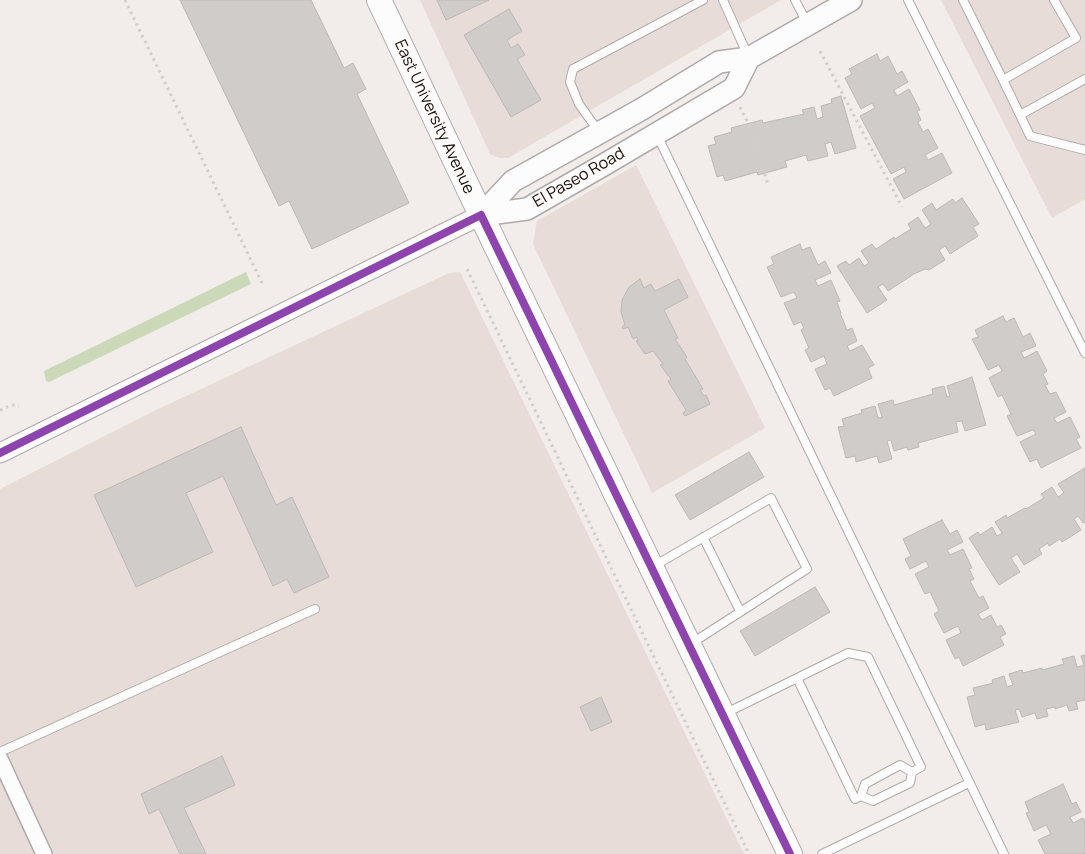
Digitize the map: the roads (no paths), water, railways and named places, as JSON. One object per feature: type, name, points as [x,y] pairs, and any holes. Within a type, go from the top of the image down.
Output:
[{"type":"main road","name":"East University Avenue","points":[[379,0],[481,216],[790,854]]},
{"type":"main road","name":"El Paseo Road","points":[[481,216],[513,181],[719,62],[749,58],[851,0]]},
{"type":"main road","name":"El Paseo Road","points":[[481,216],[527,208],[656,134],[734,88],[749,58]]},
{"type":"street","points":[[0,453],[481,216]]},
{"type":"street","points":[[0,760],[44,854]]},
{"type":"lane","points":[[599,132],[580,104],[570,82],[573,69],[703,0]]},
{"type":"lane","points":[[723,0],[749,58]]},
{"type":"lane","points":[[795,0],[808,25]]},
{"type":"lane","points":[[908,0],[1085,352]]},
{"type":"lane","points":[[963,0],[1030,136],[1085,150]]},
{"type":"lane","points":[[1003,80],[1076,38],[1054,0]]},
{"type":"lane","points":[[1020,115],[1085,79]]},
{"type":"lane","points":[[656,134],[1004,854]]},
{"type":"lane","points":[[651,568],[771,498],[807,569],[689,646]]},
{"type":"lane","points":[[703,537],[740,611]]},
{"type":"lane","points":[[0,752],[316,609]]},
{"type":"lane","points":[[722,715],[848,653],[868,657],[921,767],[912,772]]},
{"type":"lane","points":[[797,678],[855,799],[861,796],[865,784],[900,765],[912,772]]},
{"type":"lane","points":[[861,796],[873,801],[910,783],[912,772]]},
{"type":"lane","points":[[822,854],[969,783]]}]
